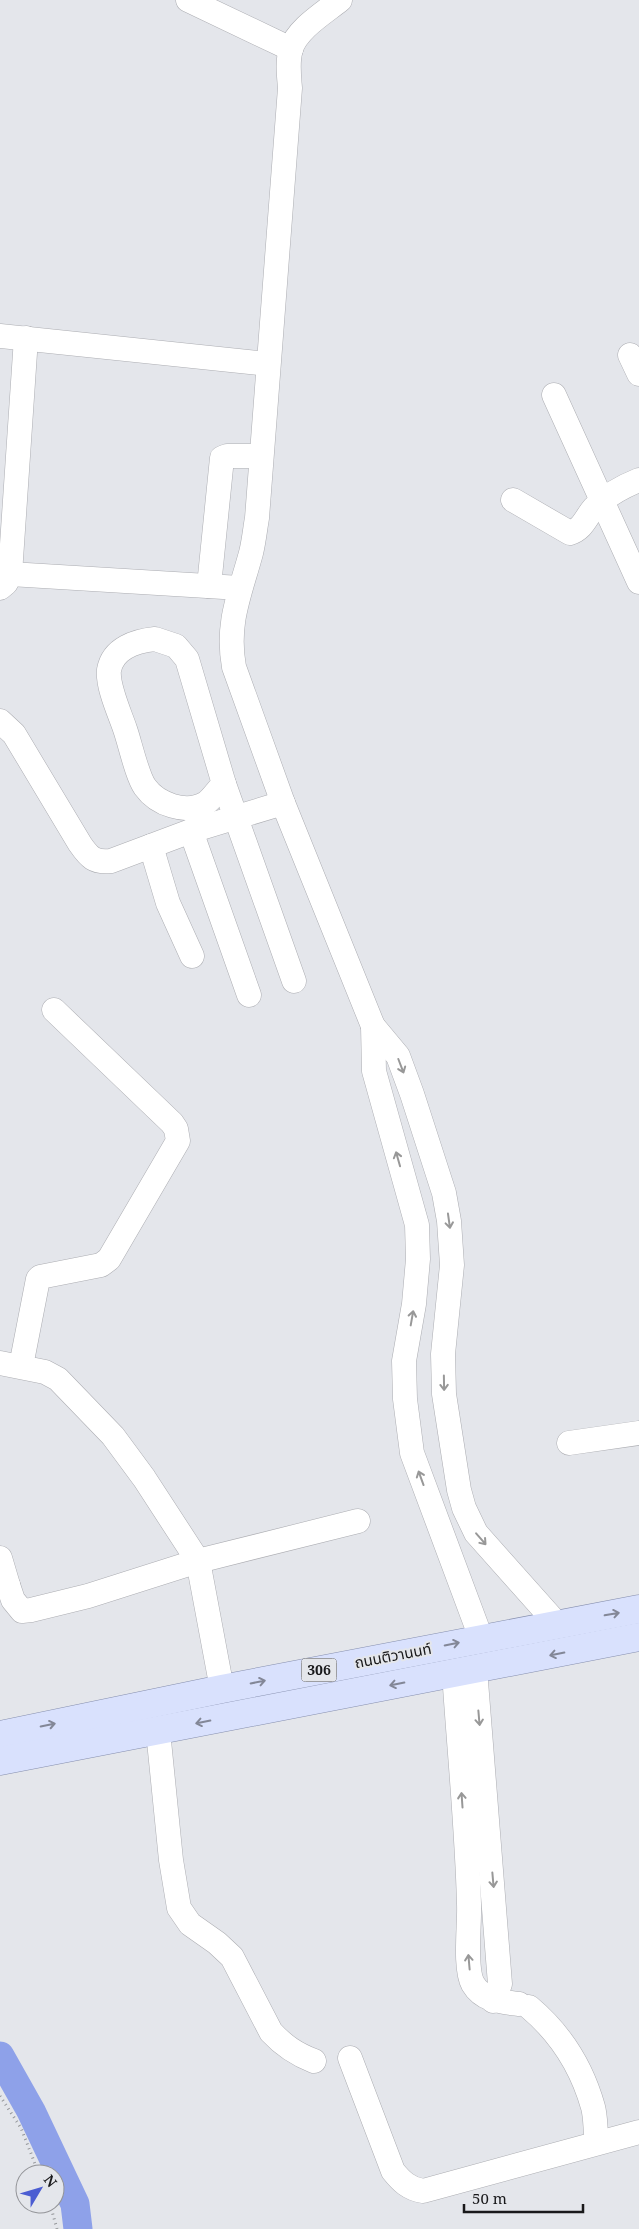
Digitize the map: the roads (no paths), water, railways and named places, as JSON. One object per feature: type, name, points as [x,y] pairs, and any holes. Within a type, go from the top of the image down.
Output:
[{"type":"main road","name":"ถนนติวานนท์","points":[[0,1735],[222,1689],[639,1609]]},
{"type":"main road","name":"ถนนติวานนท์","points":[[0,1761],[639,1638]]},
{"type":"street","points":[[188,0],[291,48]]},
{"type":"street","points":[[340,0],[302,32],[291,48],[289,65],[290,88],[257,518],[251,552],[234,613],[230,646],[234,667],[283,803],[373,1026],[398,1056],[444,1193],[449,1221],[452,1265],[443,1354],[444,1394],[459,1490],[464,1508],[476,1533],[557,1624]]},
{"type":"street","points":[[0,336],[268,364]]},
{"type":"street","points":[[26,338],[5,581],[240,588]]},
{"type":"street","points":[[554,395],[604,500],[639,582]]},
{"type":"street","points":[[209,586],[222,458],[227,456],[261,456]]},
{"type":"street","points":[[513,500],[570,532],[581,527],[594,508],[604,500],[639,480]]},
{"type":"street","points":[[224,784],[205,803],[190,807],[173,806],[157,800],[144,786],[112,690],[109,671],[117,654],[135,642],[156,639],[176,646],[187,659],[224,784],[294,981]]},
{"type":"street","points":[[0,721],[14,734],[80,844],[90,858],[99,862],[111,861],[203,828],[283,803]]},
{"type":"street","points":[[205,803],[203,828],[249,995]]},
{"type":"street","points":[[151,846],[168,904],[192,956]]},
{"type":"street","points":[[54,1010],[172,1123],[176,1129],[178,1141],[114,1254],[109,1259],[101,1265],[40,1277],[38,1279],[10,1364],[45,1372],[58,1379],[113,1436],[144,1478],[198,1561],[222,1689]]},
{"type":"street","points":[[373,1026],[374,1071],[417,1224],[418,1259],[415,1295],[404,1361],[405,1399],[412,1452],[481,1638]]},
{"type":"street","points":[[569,1443],[639,1433]]},
{"type":"street","points":[[434,1515],[464,1508]]},
{"type":"street","points":[[0,1558],[4,1586],[22,1611],[88,1596],[198,1561],[358,1521]]},
{"type":"street","points":[[464,1671],[500,1984],[493,2001],[524,2006],[547,2022],[564,2044],[584,2082],[593,2108],[597,2142]]},
{"type":"street","points":[[158,1732],[171,1860],[178,1908],[190,1924],[217,1943],[232,1957],[272,2032],[281,2042],[297,2054],[314,2061]]},
{"type":"street","points":[[350,2058],[393,2170],[401,2181],[416,2190],[422,2191],[639,2132]]},
{"type":"waterway","points":[[0,2056],[31,2111],[75,2204],[78,2229]]}]
